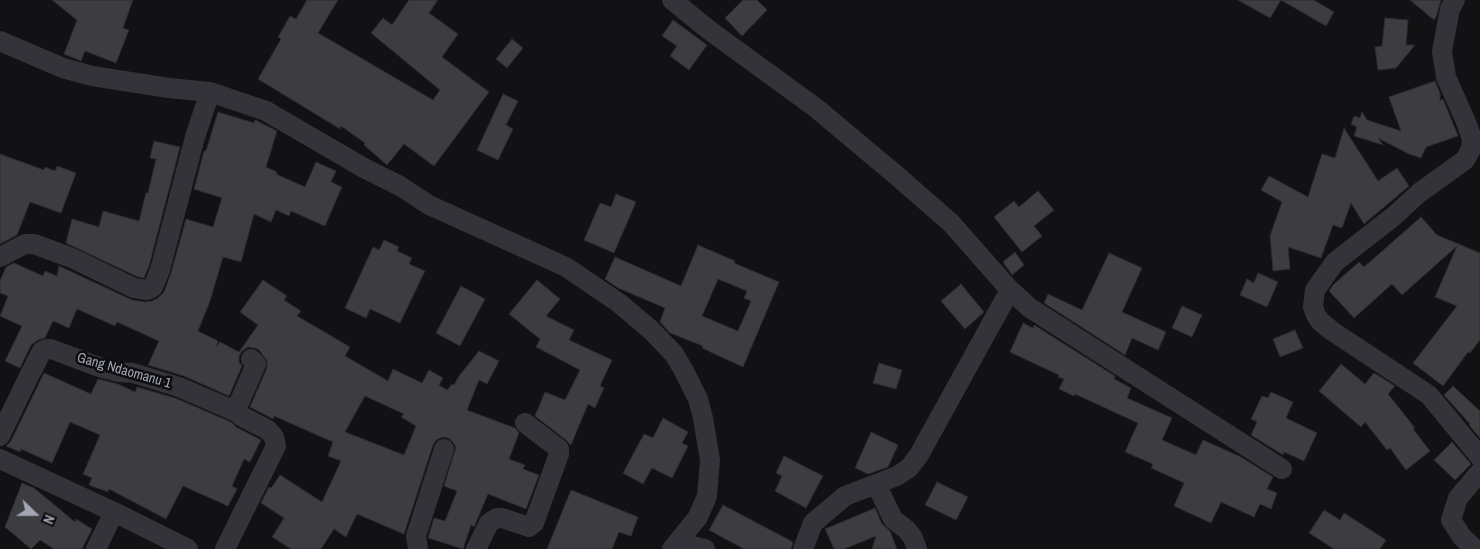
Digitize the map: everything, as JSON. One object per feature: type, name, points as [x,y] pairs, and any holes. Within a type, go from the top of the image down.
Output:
[{"type":"street","points":[[672,0],[709,30],[816,108],[952,223],[1010,290],[1030,308],[1282,469]]},
{"type":"street","points":[[1455,0],[1450,9],[1442,51],[1446,78],[1466,122],[1472,140],[1471,149],[1465,160],[1419,193],[1394,216],[1335,262],[1315,290],[1313,307],[1320,321],[1332,331],[1429,395],[1480,457]]},
{"type":"street","points":[[0,41],[63,68],[92,76],[210,92],[266,111],[364,168],[400,186],[429,205],[566,267],[619,303],[651,330],[674,354],[698,399],[710,460],[707,496],[698,517],[675,546]]},
{"type":"street","points":[[0,257],[24,244],[34,244],[72,258],[134,288],[147,290],[153,287],[160,270],[195,137],[210,92]]},
{"type":"street","points":[[803,549],[813,523],[820,516],[845,496],[897,476],[909,468],[920,455],[1010,290]]},
{"type":"street","name":"Gang Ndaomanu 1","points":[[0,436],[42,351],[47,349],[52,349],[99,367],[133,373],[179,387],[237,412]]},
{"type":"street","points":[[225,549],[276,446],[274,437],[268,430],[237,412],[236,408],[256,364],[251,359]]},
{"type":"street","points":[[476,549],[489,523],[497,518],[529,527],[534,523],[560,454],[559,449],[525,423]]},
{"type":"street","points":[[418,549],[416,536],[444,449]]},
{"type":"street","points":[[0,459],[188,549]]},
{"type":"street","points":[[1475,549],[1462,537],[1451,520],[1458,498],[1480,472]]},
{"type":"street","points":[[876,484],[893,519],[907,530],[913,538],[917,549]]},
{"type":"street","points":[[96,549],[114,512]]},
{"type":"street","points":[[675,546],[705,549]]},
{"type":"building","points":[[52,0],[133,0],[123,28],[129,30],[116,63],[85,51],[81,61],[64,54],[77,20]]},
{"type":"building","points":[[307,0],[338,0],[318,33],[433,100],[440,90],[371,33],[383,18],[392,25],[409,0],[438,0],[429,13],[458,34],[442,57],[489,92],[434,166],[404,144],[387,165],[364,145],[365,143],[341,126],[340,129],[258,79],[281,39],[278,37],[290,16],[296,19]]},
{"type":"building","points":[[743,0],[757,0],[767,10],[742,36],[725,18]]},
{"type":"building","points":[[1238,0],[1281,0],[1270,18]]},
{"type":"building","points":[[1281,0],[1314,0],[1334,12],[1326,26]]},
{"type":"building","points":[[1410,0],[1441,0],[1434,20]]},
{"type":"building","points":[[1385,18],[1408,20],[1406,45],[1415,45],[1396,68],[1378,70],[1375,47],[1382,46]]},
{"type":"building","points":[[673,20],[707,45],[689,70],[670,56],[677,46],[662,36]]},
{"type":"building","points":[[512,39],[523,48],[507,68],[496,59]]},
{"type":"building","points":[[1435,81],[1440,93],[1440,101],[1443,99],[1458,136],[1426,147],[1421,158],[1378,138],[1383,145],[1354,136],[1357,127],[1351,124],[1354,116],[1360,118],[1362,112],[1367,120],[1401,131],[1389,97]]},
{"type":"building","points":[[503,94],[518,101],[506,125],[513,129],[498,160],[477,150]]},
{"type":"building","points":[[218,112],[254,123],[255,120],[277,131],[266,167],[277,172],[276,174],[305,187],[316,162],[336,171],[331,182],[342,187],[325,226],[291,211],[289,216],[276,210],[271,222],[254,214],[241,262],[223,257],[210,301],[198,331],[218,341],[216,347],[220,342],[239,352],[258,325],[240,312],[263,280],[287,296],[284,300],[301,311],[297,316],[350,347],[345,356],[388,381],[393,369],[422,383],[429,370],[443,378],[439,385],[447,390],[452,384],[454,385],[479,351],[499,361],[487,384],[479,380],[467,410],[515,428],[519,433],[509,459],[525,465],[523,469],[539,475],[526,509],[488,494],[474,527],[471,525],[463,549],[428,538],[434,518],[445,521],[457,491],[444,486],[456,447],[448,438],[442,437],[436,440],[433,445],[404,534],[357,514],[346,537],[334,529],[321,549],[291,549],[272,537],[284,518],[261,503],[269,487],[271,488],[280,475],[322,502],[341,461],[328,456],[333,442],[274,416],[273,419],[250,407],[267,368],[267,361],[259,350],[248,347],[242,351],[239,356],[239,362],[242,366],[229,396],[184,376],[148,365],[159,341],[117,322],[115,326],[77,309],[69,328],[53,321],[45,338],[31,345],[20,368],[5,361],[22,326],[0,316],[8,296],[0,293],[0,281],[6,267],[14,263],[43,276],[45,271],[57,276],[59,266],[132,300],[152,301],[164,292],[186,219],[213,227],[222,198],[194,189],[204,151],[206,151]],"holes":[[[365,396],[404,414],[401,417],[416,426],[404,455],[345,432]]]},
{"type":"building","points":[[1344,128],[1378,181],[1397,168],[1409,186],[1364,224],[1351,203],[1342,228],[1333,225],[1321,258],[1288,247],[1290,269],[1273,271],[1270,236],[1282,202],[1261,190],[1269,176],[1308,197],[1322,154],[1335,158]]},
{"type":"building","points":[[154,141],[180,147],[149,266],[144,278],[138,277],[66,243],[72,219],[99,227],[103,211],[139,221],[156,159],[150,158]]},
{"type":"building","points":[[0,154],[44,170],[45,167],[55,171],[57,166],[76,173],[61,213],[30,202],[17,235],[0,244]]},
{"type":"building","points":[[1038,191],[1054,210],[1034,226],[1042,236],[1022,252],[994,217],[1014,201],[1019,207]]},
{"type":"building","points":[[616,194],[636,202],[614,253],[584,240],[600,203],[611,207]]},
{"type":"building","points":[[1421,217],[1437,235],[1480,253],[1480,340],[1470,353],[1468,352],[1443,386],[1413,363],[1457,306],[1435,297],[1457,246],[1402,295],[1392,284],[1354,318],[1329,291],[1333,285],[1359,262],[1364,267]]},
{"type":"building","points":[[384,240],[399,247],[397,251],[412,258],[409,264],[425,271],[400,323],[370,309],[366,318],[345,308],[373,247],[379,250]]},
{"type":"building","points":[[698,245],[779,282],[743,367],[702,348],[703,346],[670,333],[660,322],[665,308],[618,288],[605,279],[615,257],[681,286]],"holes":[[[718,279],[747,291],[744,298],[751,301],[738,331],[702,316]]]},
{"type":"building","points":[[1015,252],[1024,265],[1012,275],[1003,262]]},
{"type":"building","points":[[1109,253],[1142,268],[1122,312],[1166,332],[1158,350],[1132,338],[1125,355],[1044,303],[1048,294],[1082,310]]},
{"type":"building","points":[[1258,273],[1278,282],[1267,307],[1240,295],[1247,279],[1254,283]]},
{"type":"building","points":[[537,280],[560,299],[546,316],[574,330],[569,340],[612,360],[600,386],[604,388],[595,408],[588,404],[571,445],[535,416],[545,392],[565,400],[580,370],[536,347],[540,339],[509,314]]},
{"type":"building","points":[[961,284],[984,312],[965,329],[941,301]]},
{"type":"building","points":[[461,286],[485,299],[460,346],[436,333]]},
{"type":"building","points":[[1182,306],[1202,315],[1192,337],[1172,328]]},
{"type":"building","points":[[1023,323],[1033,328],[1034,325],[1115,376],[1114,379],[1131,388],[1127,398],[1172,418],[1162,440],[1196,455],[1203,440],[1241,457],[1273,477],[1267,489],[1277,493],[1271,509],[1260,504],[1254,517],[1221,502],[1211,523],[1174,506],[1184,483],[1151,468],[1153,464],[1125,452],[1138,423],[1075,394],[1074,396],[1059,389],[1064,379],[1058,377],[1059,375],[1010,352]]},
{"type":"building","points":[[1295,330],[1303,348],[1280,357],[1273,339]]},
{"type":"building","points":[[879,363],[902,370],[896,389],[873,383]]},
{"type":"building","points":[[1341,364],[1365,384],[1374,373],[1395,386],[1388,394],[1415,428],[1413,429],[1430,451],[1406,470],[1390,448],[1387,450],[1365,422],[1361,427],[1319,391]]},
{"type":"building","points":[[44,373],[91,394],[98,379],[118,384],[135,392],[137,387],[175,398],[231,422],[236,427],[261,440],[250,462],[244,459],[232,486],[237,489],[228,506],[183,486],[166,519],[109,489],[108,492],[89,485],[92,478],[83,474],[100,435],[70,422],[52,463],[21,449],[20,452],[6,446],[11,441]]},
{"type":"building","points":[[1453,386],[1480,411],[1480,438],[1444,395]]},
{"type":"building","points":[[1271,392],[1293,402],[1286,418],[1317,433],[1304,461],[1284,452],[1283,455],[1251,435],[1257,422],[1251,419],[1262,396],[1268,398]]},
{"type":"building","points":[[663,418],[688,432],[682,443],[688,446],[672,478],[652,468],[643,484],[623,473],[644,434],[653,438]]},
{"type":"building","points":[[871,432],[898,445],[888,467],[868,474],[855,468]]},
{"type":"building","points":[[1452,442],[1471,464],[1455,480],[1434,460]]},
{"type":"building","points":[[784,456],[823,476],[806,508],[775,491],[782,476],[776,473]]},
{"type":"building","points":[[937,482],[968,497],[956,520],[925,505]]},
{"type":"building","points":[[22,483],[34,488],[75,522],[76,519],[92,529],[82,549],[54,549],[40,540],[31,549],[5,527]]},
{"type":"building","points":[[571,490],[638,517],[631,536],[619,532],[612,549],[547,549]]},
{"type":"building","points":[[723,505],[793,542],[791,549],[744,549],[709,530]]},
{"type":"building","points":[[875,508],[882,524],[890,531],[897,549],[872,549],[876,536],[844,549],[834,549],[825,529]]},
{"type":"building","points":[[1324,510],[1340,520],[1344,513],[1386,540],[1380,549],[1334,549],[1309,533]]}]
